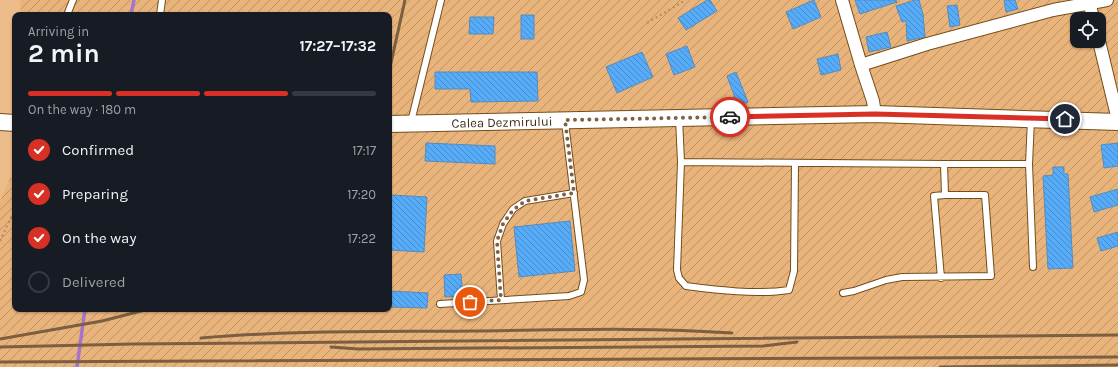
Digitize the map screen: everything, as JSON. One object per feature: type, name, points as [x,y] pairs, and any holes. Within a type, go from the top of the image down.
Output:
[{"type":"main road","name":"Calea Dezmirului","points":[[392,124],[875,114],[1118,121]]},
{"type":"main road","points":[[0,122],[12,123]]},
{"type":"street","points":[[842,0],[873,101],[875,114]]},
{"type":"street","points":[[861,65],[927,44],[1053,10],[1089,2],[1107,0]]},
{"type":"street","points":[[1089,2],[1091,12]]},
{"type":"street","points":[[1101,48],[1118,121]]},
{"type":"lane","points":[[68,12],[73,0]]},
{"type":"lane","points":[[160,12],[162,0]]},
{"type":"lane","points":[[411,124],[441,0]]},
{"type":"lane","points":[[679,118],[681,162],[677,270],[679,278],[686,286],[706,289],[775,292],[789,290],[794,271],[795,164]]},
{"type":"lane","points":[[1031,118],[1029,164],[1034,268]]},
{"type":"lane","points":[[440,304],[569,296],[581,292],[584,280],[565,120]]},
{"type":"lane","points":[[681,162],[795,164],[1029,164]]},
{"type":"lane","points":[[944,164],[945,195]]},
{"type":"lane","points":[[501,300],[497,241],[503,224],[513,210],[525,201],[574,193]]},
{"type":"lane","points":[[842,293],[854,291],[886,280],[902,277],[941,278],[991,276],[985,195],[934,196],[941,278]]},
{"type":"path","points":[[648,23],[686,0]]},
{"type":"path","points":[[0,241],[12,215]]},
{"type":"shaded area","points":[[20,0],[1118,0],[1118,367],[0,367],[0,201],[12,174],[12,312],[392,312],[392,12],[21,12]]},
{"type":"building","points":[[707,0],[710,0],[717,11],[686,30],[678,18]]},
{"type":"building","points":[[814,0],[821,17],[793,29],[786,12]]},
{"type":"building","points":[[855,0],[896,0],[897,2],[860,14]]},
{"type":"building","points":[[919,0],[923,14],[925,37],[907,41],[906,21],[902,22],[896,6]]},
{"type":"building","points":[[1004,0],[1015,0],[1018,9],[1006,12]]},
{"type":"building","points":[[957,5],[960,25],[950,27],[947,6]]},
{"type":"building","points":[[521,15],[534,15],[534,39],[521,39]]},
{"type":"building","points":[[470,17],[494,17],[493,34],[469,34]]},
{"type":"building","points":[[887,32],[891,47],[869,52],[866,37]]},
{"type":"building","points":[[687,46],[695,67],[674,75],[666,54]]},
{"type":"building","points":[[642,52],[653,77],[617,93],[606,67]]},
{"type":"building","points":[[838,54],[841,70],[821,75],[817,59]]},
{"type":"building","points":[[435,72],[537,72],[538,101],[471,102],[470,89],[435,89]]},
{"type":"building","points":[[736,72],[748,102],[738,106],[727,76]]},
{"type":"building","points":[[426,143],[495,146],[495,164],[425,161]]},
{"type":"building","points":[[1118,143],[1118,166],[1104,168],[1101,145]]},
{"type":"building","points":[[1053,167],[1064,167],[1064,174],[1068,174],[1073,268],[1048,269],[1043,176],[1053,175]]},
{"type":"building","points":[[1118,189],[1118,205],[1094,212],[1090,197]]},
{"type":"building","points":[[392,195],[427,197],[424,252],[392,250]]},
{"type":"building","points":[[570,221],[575,271],[519,277],[514,227]]},
{"type":"building","points":[[1118,232],[1118,246],[1101,251],[1097,238]]},
{"type":"building","points":[[461,274],[463,296],[445,297],[444,275]]},
{"type":"building","points":[[392,291],[428,293],[427,308],[392,307]]},
{"type":"waterway","points":[[132,12],[134,0]]},
{"type":"waterway","points":[[77,367],[85,312]]},
{"type":"railway","points":[[392,58],[405,0]]},
{"type":"railway","points":[[0,339],[102,321],[137,312]]},
{"type":"railway","points":[[201,338],[235,335],[304,333],[636,329],[732,333]]},
{"type":"railway","points":[[0,347],[133,344],[1118,335]]},
{"type":"railway","points":[[331,347],[358,349],[763,346],[797,342]]},
{"type":"railway","points":[[0,362],[1118,357]]},
{"type":"railway","points":[[940,367],[1118,365]]},
{"type":"way so far","points":[[470,302],[501,300],[497,241],[503,224],[513,210],[525,201],[574,193],[565,120],[730,117]]},
{"type":"route","points":[[730,117],[875,114],[1065,119]]}]
